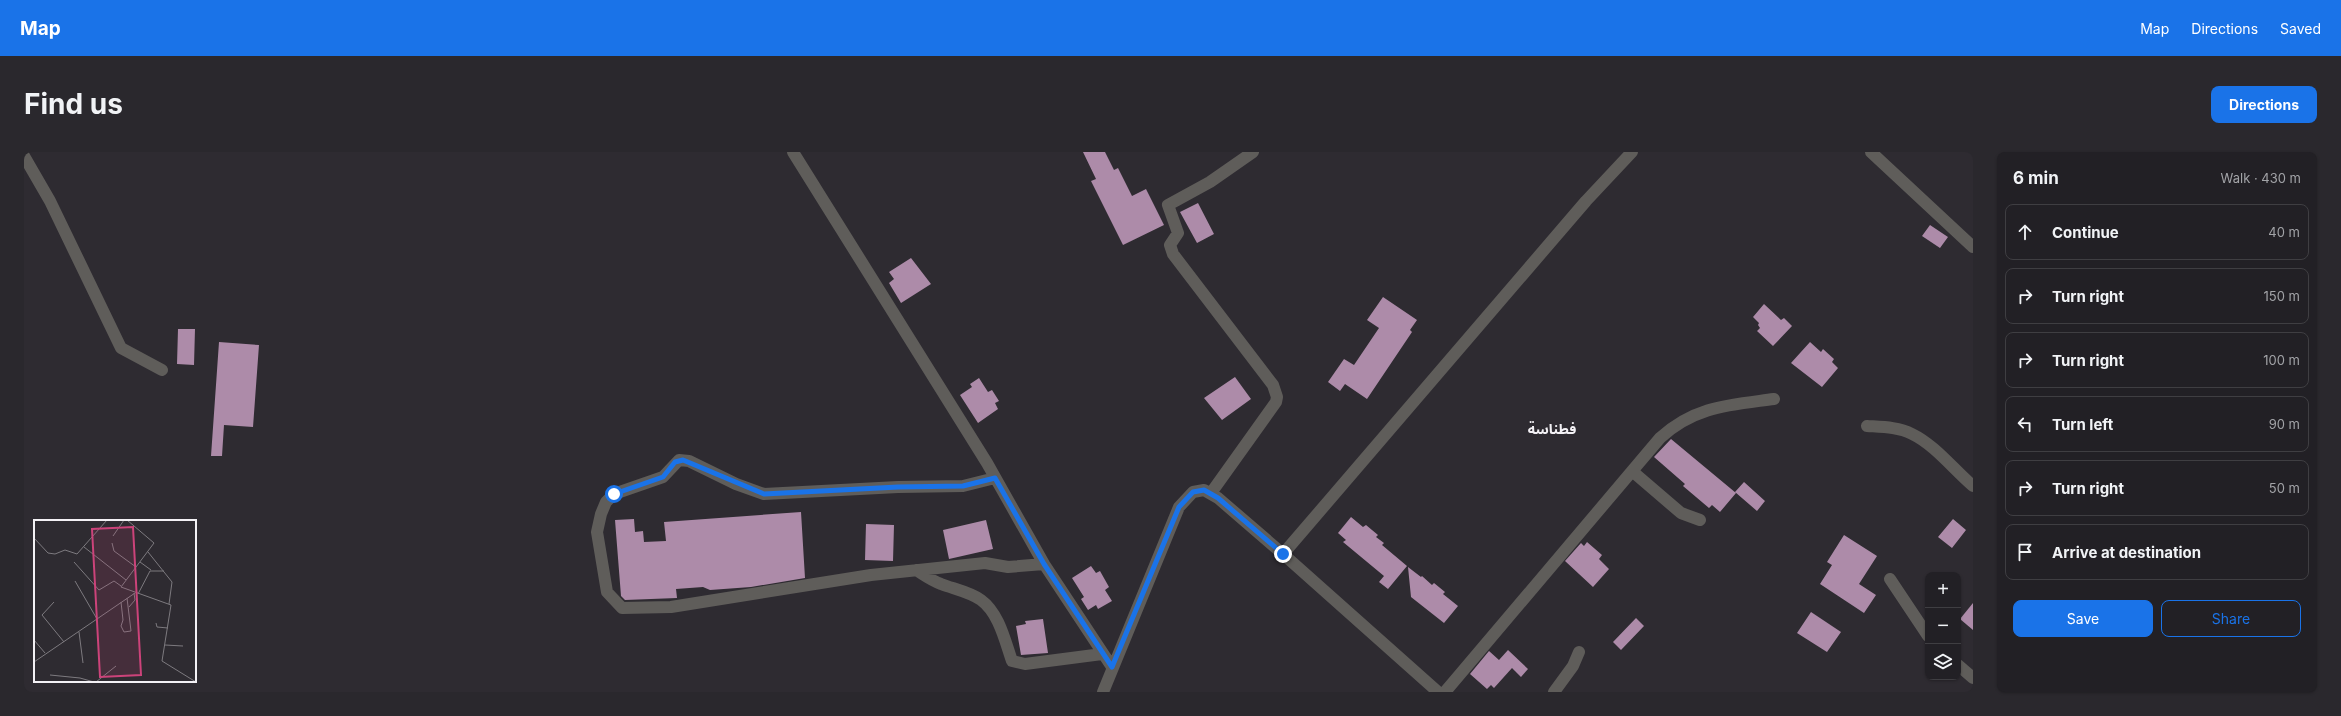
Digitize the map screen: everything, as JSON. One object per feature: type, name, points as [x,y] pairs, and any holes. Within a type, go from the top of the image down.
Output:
[{"type":"street","points":[[1211,494],[1276,402],[1277,397],[1273,385],[1174,254],[1170,245],[1178,233],[1168,205],[1210,182],[1253,152]]},
{"type":"street","points":[[1283,554],[1586,201],[1632,152]]},
{"type":"street","points":[[1871,152],[1973,246]]},
{"type":"street","points":[[797,153],[995,478],[1044,564],[1112,667]]},
{"type":"street","points":[[24,156],[50,201],[121,348],[162,370]]},
{"type":"street","points":[[1445,692],[1660,438],[1671,428],[1689,416],[1704,410],[1728,405],[1774,399]]},
{"type":"street","points":[[1867,426],[1898,429],[1912,434],[1926,444],[1973,486]]},
{"type":"street","points":[[995,478],[963,486],[898,487],[764,494],[736,484],[689,461],[679,460],[663,477],[614,494],[606,502],[597,532],[607,592],[622,608],[671,606],[871,575],[985,563],[1022,567],[1044,564]]},
{"type":"street","points":[[1632,471],[1681,513],[1700,520]]},
{"type":"street","points":[[1103,692],[1179,507],[1193,492],[1204,490],[1211,494],[1283,554],[1438,692]]},
{"type":"street","points":[[916,570],[938,583],[970,594],[982,601],[996,621],[1006,641],[1012,661],[1025,664],[1102,654]]},
{"type":"street","points":[[1890,579],[1925,632]]},
{"type":"street","points":[[1554,692],[1573,666],[1579,652]]},
{"type":"street","points":[[1961,668],[1973,678]]},
{"type":"building","points":[[1083,152],[1105,152],[1114,170],[1118,168],[1132,196],[1146,189],[1164,225],[1123,245],[1091,181],[1096,179]]},
{"type":"building","points":[[1198,203],[1214,234],[1197,243],[1180,212]]},
{"type":"building","points":[[1930,225],[1948,237],[1940,248],[1922,236]]},
{"type":"building","points":[[911,258],[931,284],[901,303],[889,283],[894,279],[889,272]]},
{"type":"building","points":[[1383,297],[1417,320],[1410,330],[1412,332],[1367,399],[1345,384],[1340,391],[1328,382],[1344,359],[1354,365],[1379,328],[1367,320]]},
{"type":"building","points":[[1764,304],[1781,320],[1784,318],[1792,326],[1773,346],[1757,331],[1760,328],[1758,325],[1759,323],[1753,317]]},
{"type":"building","points":[[178,329],[195,329],[194,365],[177,364]]},
{"type":"building","points":[[219,342],[259,345],[253,427],[224,425],[222,456],[211,456]]},
{"type":"building","points":[[1810,342],[1821,352],[1823,349],[1834,359],[1832,362],[1838,368],[1822,387],[1791,363]]},
{"type":"building","points":[[1235,377],[1251,399],[1222,420],[1204,398]]},
{"type":"building","points":[[979,378],[988,392],[992,390],[999,401],[995,403],[998,409],[978,423],[960,395],[972,387],[970,384]]},
{"type":"building","points":[[1671,439],[1736,493],[1720,512],[1712,505],[1709,508],[1683,486],[1685,484],[1654,457]]},
{"type":"building","points":[[1744,482],[1765,501],[1757,511],[1735,492]]},
{"type":"building","points":[[801,512],[805,578],[751,587],[710,590],[703,587],[676,589],[677,598],[625,600],[621,596],[615,520],[634,519],[635,532],[643,531],[644,542],[666,541],[664,522]]},
{"type":"building","points":[[1351,517],[1363,527],[1366,525],[1378,535],[1376,537],[1384,543],[1382,545],[1407,566],[1388,589],[1379,582],[1384,576],[1343,542],[1346,540],[1338,533]]},
{"type":"building","points":[[1953,519],[1966,530],[1952,548],[1938,537]]},
{"type":"building","points":[[986,520],[993,549],[949,559],[943,530]]},
{"type":"building","points":[[866,524],[894,525],[893,561],[865,560]]},
{"type":"building","points":[[1844,535],[1877,556],[1859,584],[1876,595],[1864,613],[1820,584],[1832,565],[1827,562]]},
{"type":"building","points":[[1587,542],[1602,555],[1599,559],[1609,569],[1593,587],[1565,561],[1581,543],[1584,546]]},
{"type":"building","points":[[1091,566],[1096,573],[1100,571],[1109,587],[1105,590],[1112,601],[1098,609],[1096,605],[1088,610],[1081,599],[1084,597],[1072,578]]},
{"type":"building","points":[[1408,567],[1432,585],[1434,583],[1445,592],[1443,594],[1458,606],[1444,623],[1411,597]]},
{"type":"building","points":[[1973,603],[1973,630],[1961,620],[1961,618]]},
{"type":"building","points":[[1811,612],[1841,632],[1827,652],[1797,633]]},
{"type":"building","points":[[1636,618],[1644,626],[1621,650],[1613,642]]},
{"type":"building","points":[[1043,619],[1048,653],[1021,655],[1016,626],[1026,624],[1025,621]]},
{"type":"building","points":[[1508,650],[1528,669],[1521,677],[1512,668],[1494,688],[1491,685],[1487,689],[1470,674],[1489,651],[1499,660]]},
{"type":"district","name":"فطناسة","points":[[1552,428]]},
{"type":"route","points":[[614,494],[663,477],[675,462],[679,460],[689,461],[736,484],[764,494],[898,487],[963,486],[995,478],[1044,564],[1112,667],[1179,507],[1193,492],[1204,490],[1218,498],[1283,554]]}]
